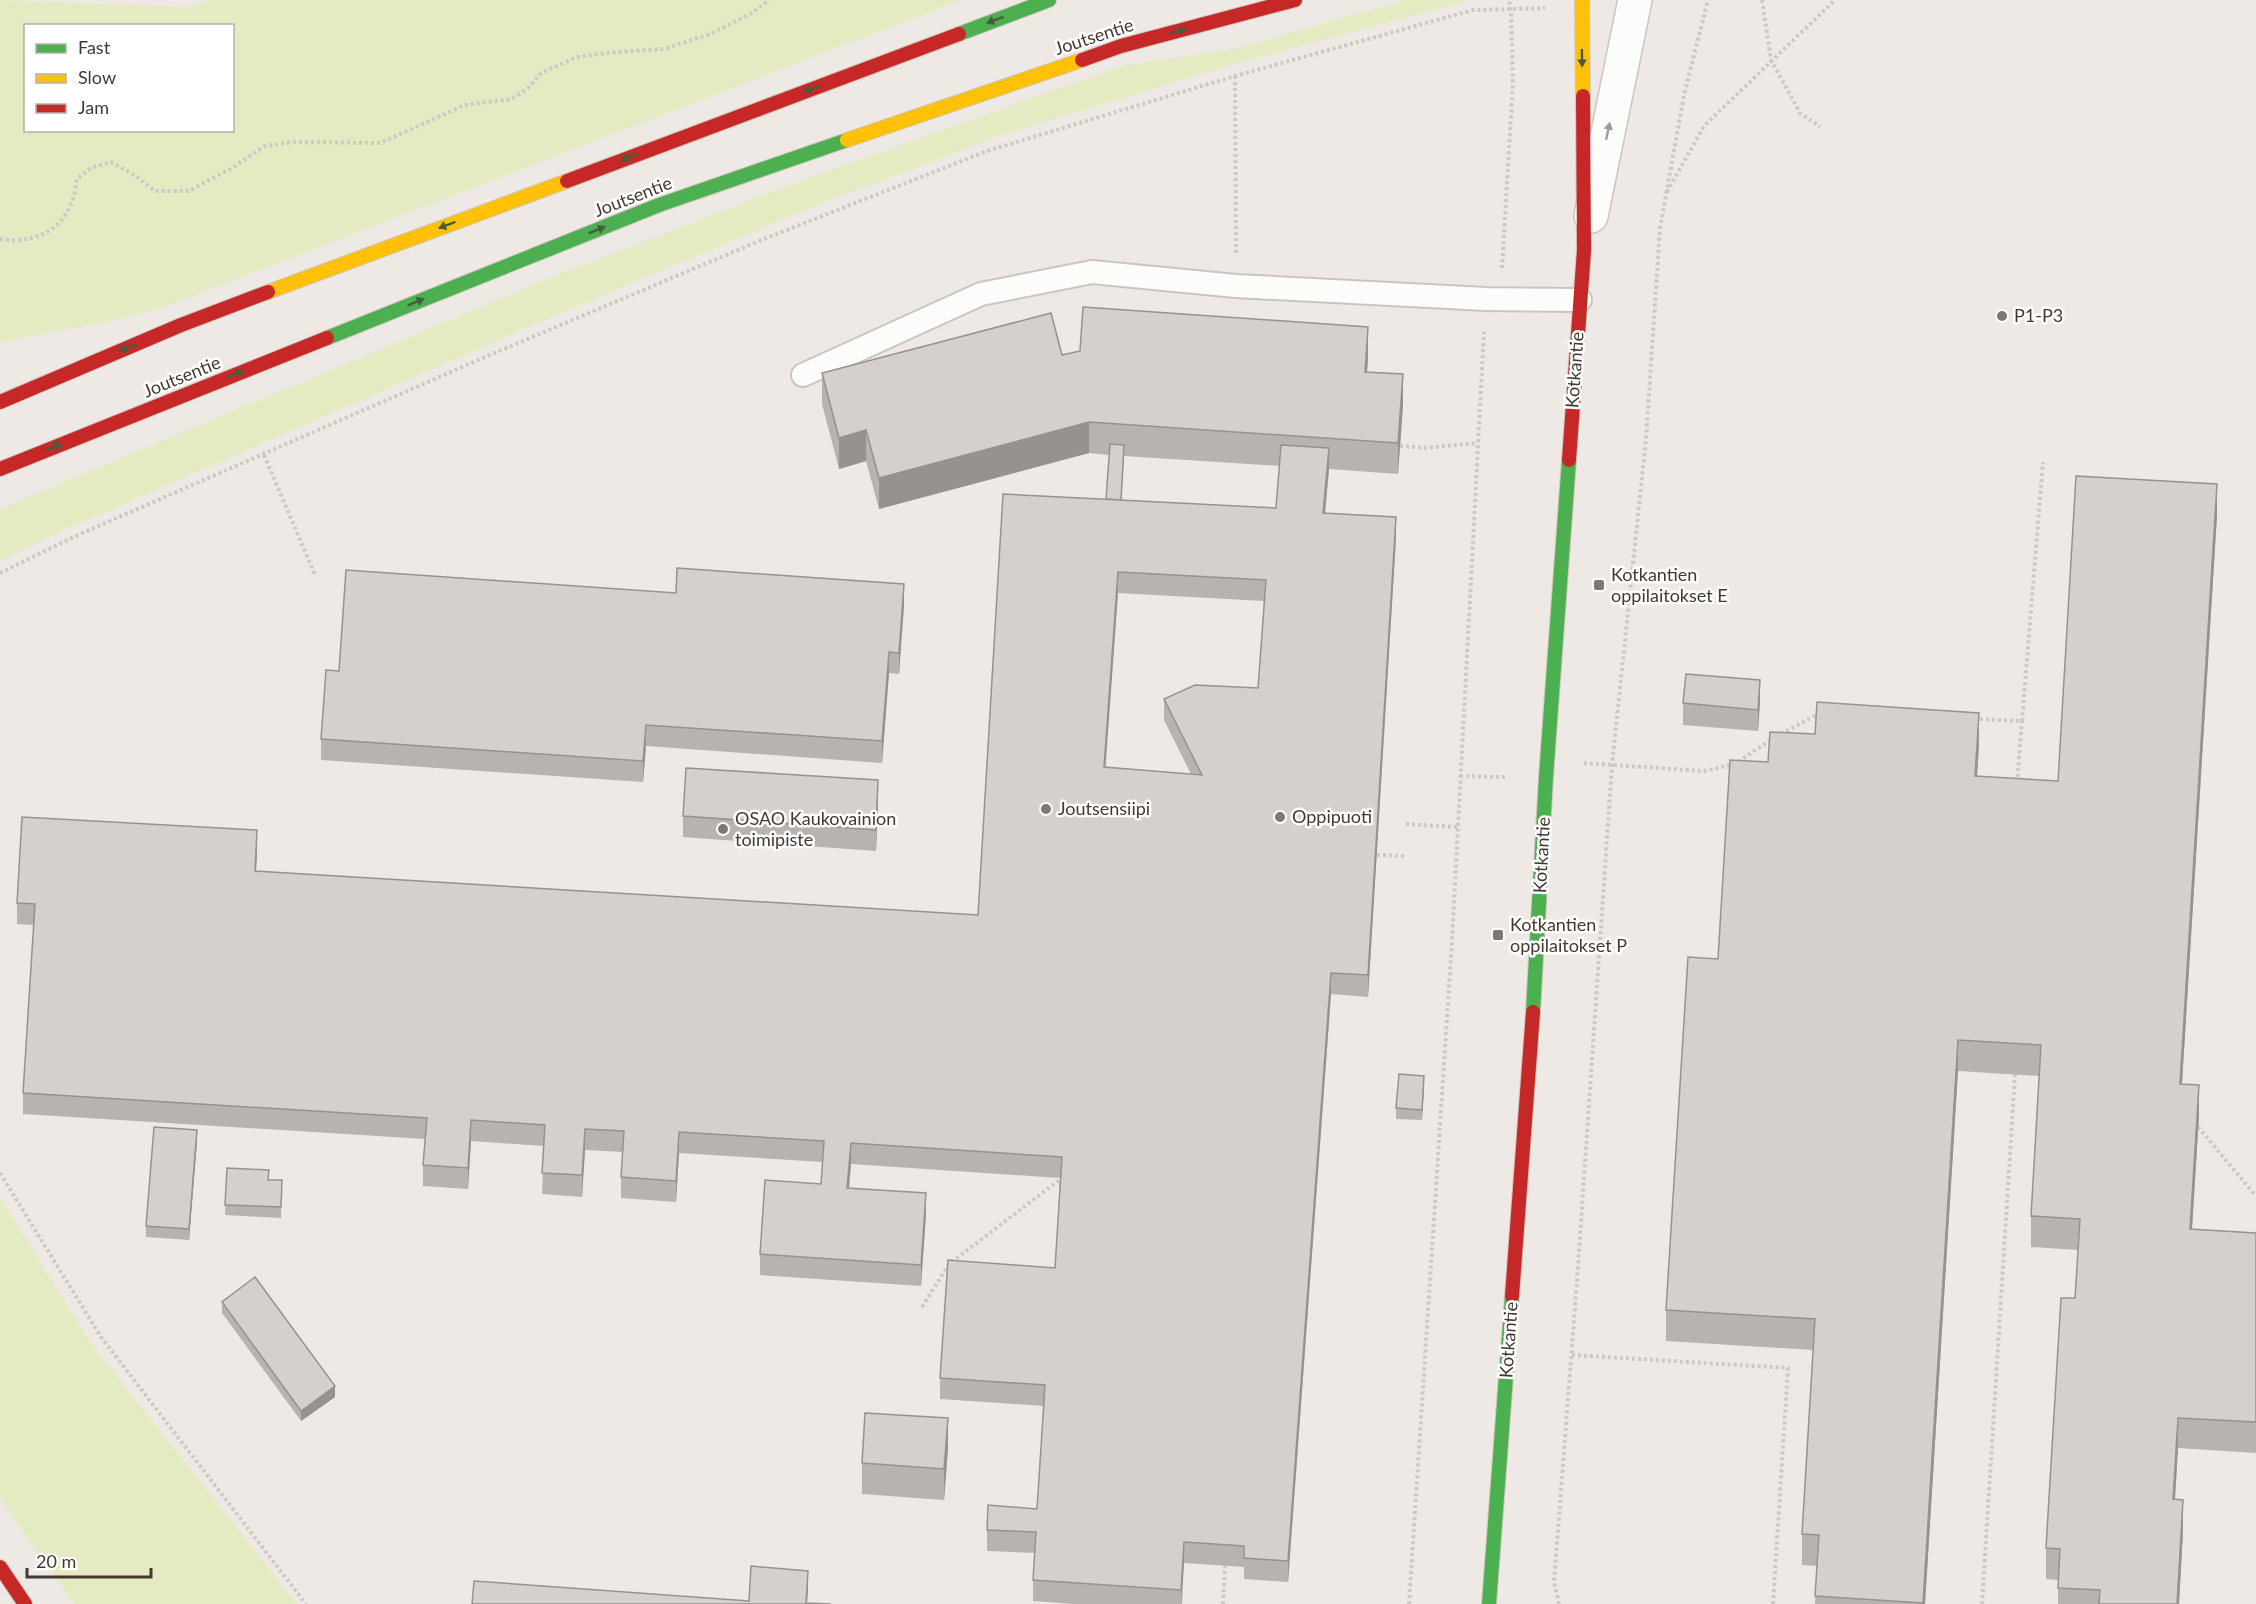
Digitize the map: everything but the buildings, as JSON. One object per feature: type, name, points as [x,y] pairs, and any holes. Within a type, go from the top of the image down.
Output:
[{"type":"main road","points":[[0,402],[181,325],[1049,0]]},
{"type":"main road","name":"Joutsentie","points":[[0,469],[659,205],[1121,46],[1295,0]]},
{"type":"main road","name":"Kotkantie","points":[[1489,1604],[1538,943],[1546,777],[1584,250],[1582,0]]},
{"type":"main road","points":[[0,1567],[25,1604]]},
{"type":"street","name":"Kotkantie","points":[[1584,250],[1635,0]]},
{"type":"lane","points":[[803,375],[981,294],[1092,272],[1236,286],[1486,298],[1580,300]]},
{"type":"path","points":[[0,239],[19,242],[42,236],[61,220],[72,202],[77,179],[91,168],[111,162],[136,176],[155,191],[189,190],[232,168],[265,146],[294,142],[380,143],[465,105],[512,99],[528,88],[541,72],[577,57],[664,49],[710,34],[752,13],[769,0]]},
{"type":"path","points":[[1409,1604],[1458,827],[1486,298],[1501,285],[1513,83],[1509,0]]},
{"type":"path","points":[[1559,1604],[1554,1582],[1572,1355],[1611,765],[1646,439],[1660,228],[1684,95],[1708,0]]},
{"type":"path","points":[[1762,0],[1772,60],[1800,112],[1820,128]]},
{"type":"path","points":[[1666,195],[1704,126],[1835,0]]},
{"type":"path","points":[[0,573],[78,535],[485,357],[753,243],[987,151],[1235,76],[1473,10],[1551,7]]},
{"type":"path","points":[[1235,76],[1236,286]]},
{"type":"path","points":[[1400,446],[1425,448],[1478,443]]},
{"type":"path","points":[[264,455],[315,575]]},
{"type":"path","points":[[2017,787],[2043,462]]},
{"type":"path","points":[[1460,776],[1546,777],[1579,762],[1704,771],[1735,764],[1777,736],[1816,715],[1827,715]]},
{"type":"path","points":[[1968,718],[2022,721]]},
{"type":"path","points":[[1406,824],[1458,827]]},
{"type":"path","points":[[1377,855],[1404,856]]},
{"type":"path","points":[[1982,1604],[2015,1074]]},
{"type":"path","points":[[2198,1127],[2256,1196]]},
{"type":"path","points":[[0,1173],[101,1337],[306,1604]]},
{"type":"path","points":[[921,1307],[949,1264],[1062,1178]]},
{"type":"path","points":[[1572,1355],[1788,1368],[1773,1604]]},
{"type":"path","points":[[1223,1604],[1225,1566]]},
{"type":"green space","points":[[0,0],[186,7],[209,0],[961,0],[164,307],[107,322],[0,342]]},
{"type":"green space","points":[[1406,0],[1470,0],[1231,65],[999,136],[820,204],[568,310],[55,534],[0,561],[0,509],[554,276],[811,177],[1121,66],[1233,49]]},
{"type":"green space","points":[[0,1197],[90,1342],[297,1604],[74,1604],[0,1499]]},
{"type":"traffic: fast","points":[[959,34],[1049,0]]},
{"type":"traffic: fast","points":[[327,338],[659,205],[847,140]]},
{"type":"traffic: fast","points":[[1533,1012],[1546,777],[1569,460]]},
{"type":"traffic: fast","points":[[1489,1604],[1512,1296]]},
{"type":"traffic: slow","points":[[1582,0],[1583,96]]},
{"type":"traffic: slow","points":[[847,140],[1082,60]]},
{"type":"traffic: slow","points":[[268,292],[567,181]]},
{"type":"traffic: jam","points":[[1082,60],[1121,46],[1295,0]]},
{"type":"traffic: jam","points":[[567,181],[959,34]]},
{"type":"traffic: jam","points":[[1569,460],[1584,250],[1583,96]]},
{"type":"traffic: jam","points":[[0,402],[181,325],[268,292]]},
{"type":"traffic: jam","points":[[0,469],[327,338]]},
{"type":"traffic: jam","points":[[1512,1296],[1533,1012]]},
{"type":"traffic: jam","points":[[0,1567],[25,1604]]},
{"type":"place","name":"P1-P3","points":[[2002,316]]},
{"type":"place","name":"Kotkantien oppilaitokset E","points":[[1599,585]]},
{"type":"place","name":"Joutsensiipi","points":[[1046,809]]},
{"type":"place","name":"Oppipuoti","points":[[1280,817]]},
{"type":"place","name":"OSAO Kaukovainion toimipiste","points":[[723,829]]},
{"type":"place","name":"Kotkantien oppilaitokset P","points":[[1498,935]]}]
